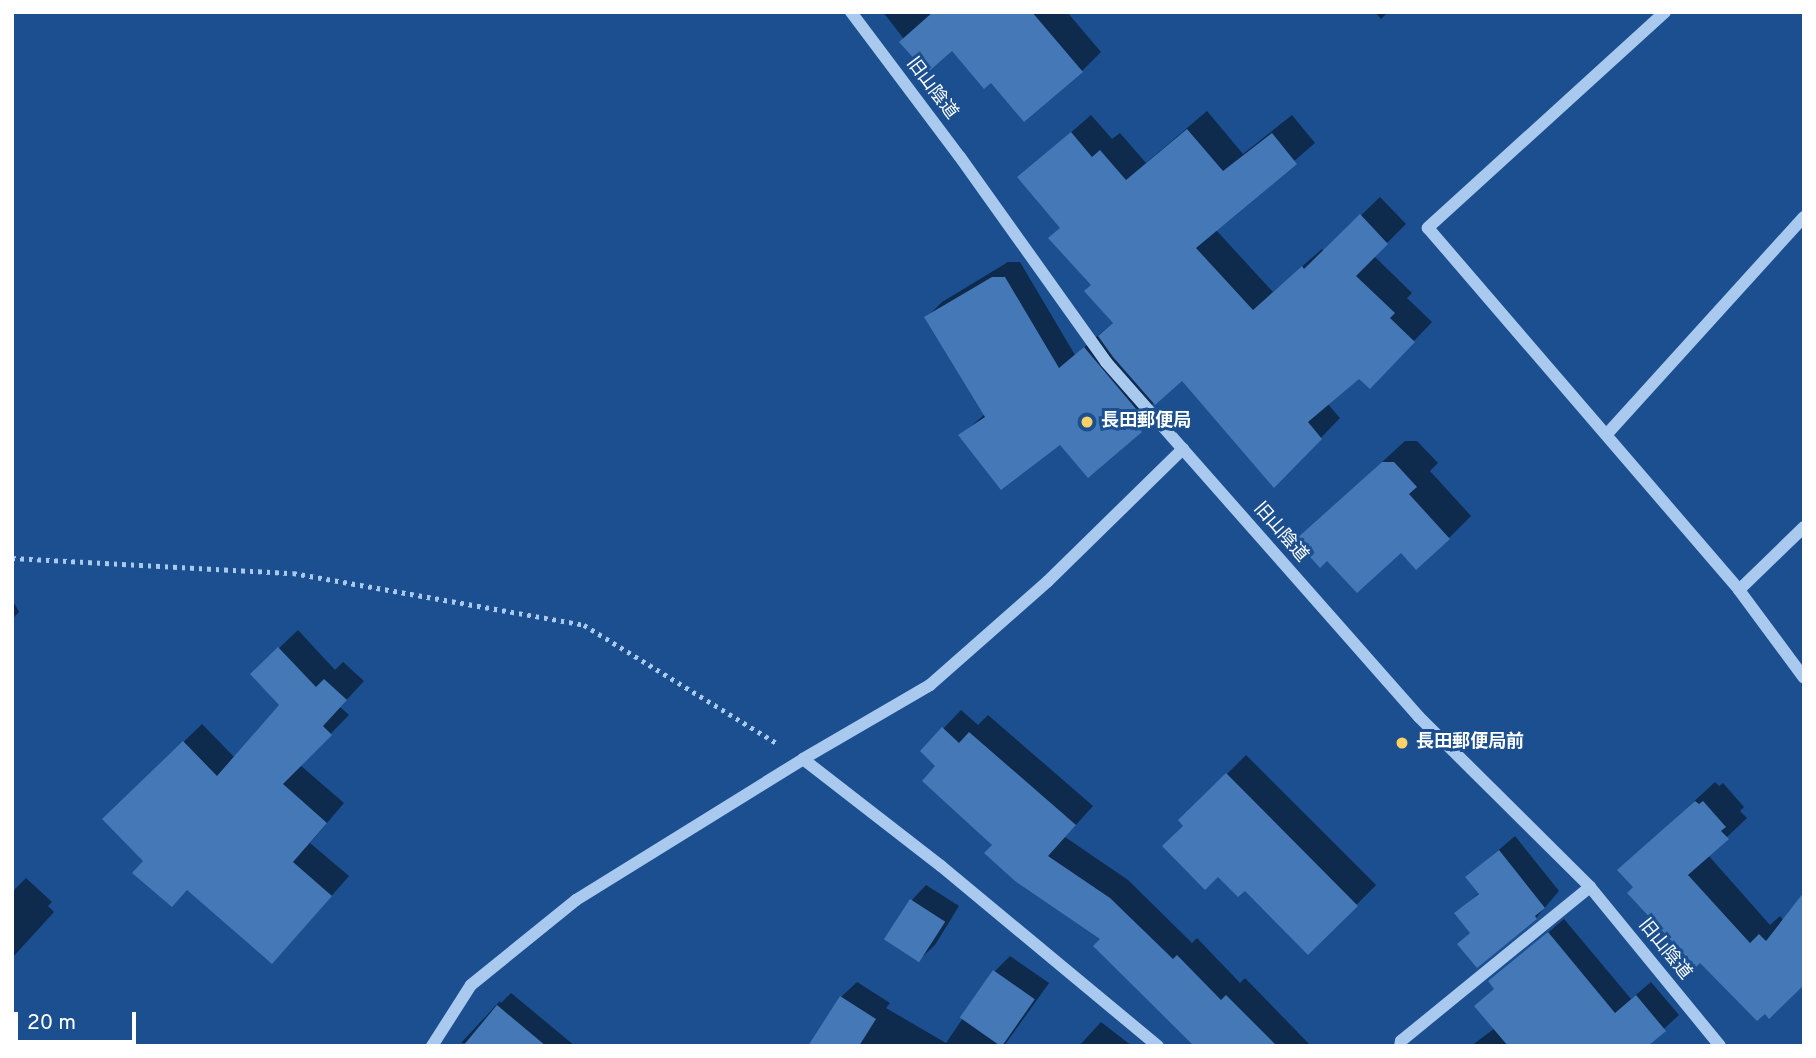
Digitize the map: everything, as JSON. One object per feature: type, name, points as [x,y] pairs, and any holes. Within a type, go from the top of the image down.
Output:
[{"type":"street","name":"旧山陰道","points":[[851,12],[960,157],[1106,362],[1419,717],[1590,887],[1720,1046]]},
{"type":"street","points":[[1665,12],[1428,228],[1739,590],[1804,678]]},
{"type":"street","points":[[1607,434],[1804,217]]},
{"type":"street","points":[[432,1046],[471,985],[576,900],[803,759],[930,685],[1048,581],[1183,449]]},
{"type":"street","points":[[1739,590],[1804,527]]},
{"type":"street","points":[[803,759],[941,866],[1158,1046]]},
{"type":"street","points":[[1400,1046],[1401,1041],[1590,887]]},
{"type":"path","points":[[12,558],[293,573],[584,625],[803,759]]},
{"type":"building","points":[[933,12],[1032,12],[1083,72],[1024,122],[991,83],[984,89],[952,51],[927,73],[899,42]]},
{"type":"building","points":[[1187,129],[1223,171],[1272,133],[1297,164],[1196,248],[1253,310],[1302,266],[1304,269],[1360,214],[1388,244],[1356,276],[1395,313],[1390,318],[1415,342],[1370,389],[1359,379],[1308,422],[1322,439],[1274,488],[1182,381],[1155,405],[1113,357],[1098,336],[1113,323],[1084,291],[1091,285],[1048,238],[1060,228],[1017,177],[1071,132],[1092,157],[1100,150],[1126,180]]},
{"type":"building","points":[[992,277],[1005,277],[1059,368],[1084,347],[1142,416],[1134,423],[1142,432],[1088,478],[1060,445],[1001,490],[958,435],[985,417],[924,317]]},
{"type":"building","points":[[1382,462],[1394,462],[1417,487],[1409,494],[1450,539],[1416,570],[1401,553],[1357,593],[1327,561],[1320,568],[1295,540]]},
{"type":"building","points":[[278,647],[316,687],[324,679],[347,700],[323,726],[332,735],[283,784],[327,823],[293,862],[332,896],[272,964],[187,890],[172,907],[132,873],[143,861],[102,819],[183,741],[217,776],[279,705],[250,674]]},
{"type":"building","points":[[942,727],[959,743],[969,732],[1076,825],[1048,856],[1110,898],[1173,959],[1177,955],[1221,1000],[1226,995],[1277,1046],[1194,1046],[1093,946],[1100,939],[1015,881],[984,853],[992,845],[922,781],[935,766],[920,751]]},
{"type":"building","points":[[1226,773],[1358,906],[1308,955],[1245,891],[1238,897],[1218,877],[1205,890],[1162,846],[1183,826],[1178,820]]},
{"type":"building","points":[[1695,801],[1699,804],[1703,801],[1726,827],[1721,831],[1729,839],[1688,875],[1750,943],[1759,934],[1766,941],[1804,892],[1804,985],[1769,1019],[1765,1014],[1757,1021],[1700,963],[1696,967],[1627,893],[1633,887],[1617,870]]},
{"type":"building","points":[[1499,850],[1545,908],[1535,916],[1537,919],[1477,968],[1457,944],[1470,933],[1454,913],[1479,894],[1465,877]]},
{"type":"building","points":[[910,899],[945,922],[919,962],[884,939]]},
{"type":"building","points":[[1548,932],[1615,1013],[1636,995],[1666,1031],[1648,1046],[1508,1046],[1474,1006],[1494,989],[1488,981]]},
{"type":"building","points":[[993,970],[1035,999],[1002,1046],[960,1018]]},
{"type":"building","points":[[840,996],[876,1019],[859,1046],[808,1046]]},
{"type":"building","points":[[497,1005],[546,1046],[463,1046]]},
{"type":"place","name":"長田郵便局","points":[[1087,422]]},
{"type":"place","name":"長田郵便局前","points":[[1402,743]]}]
